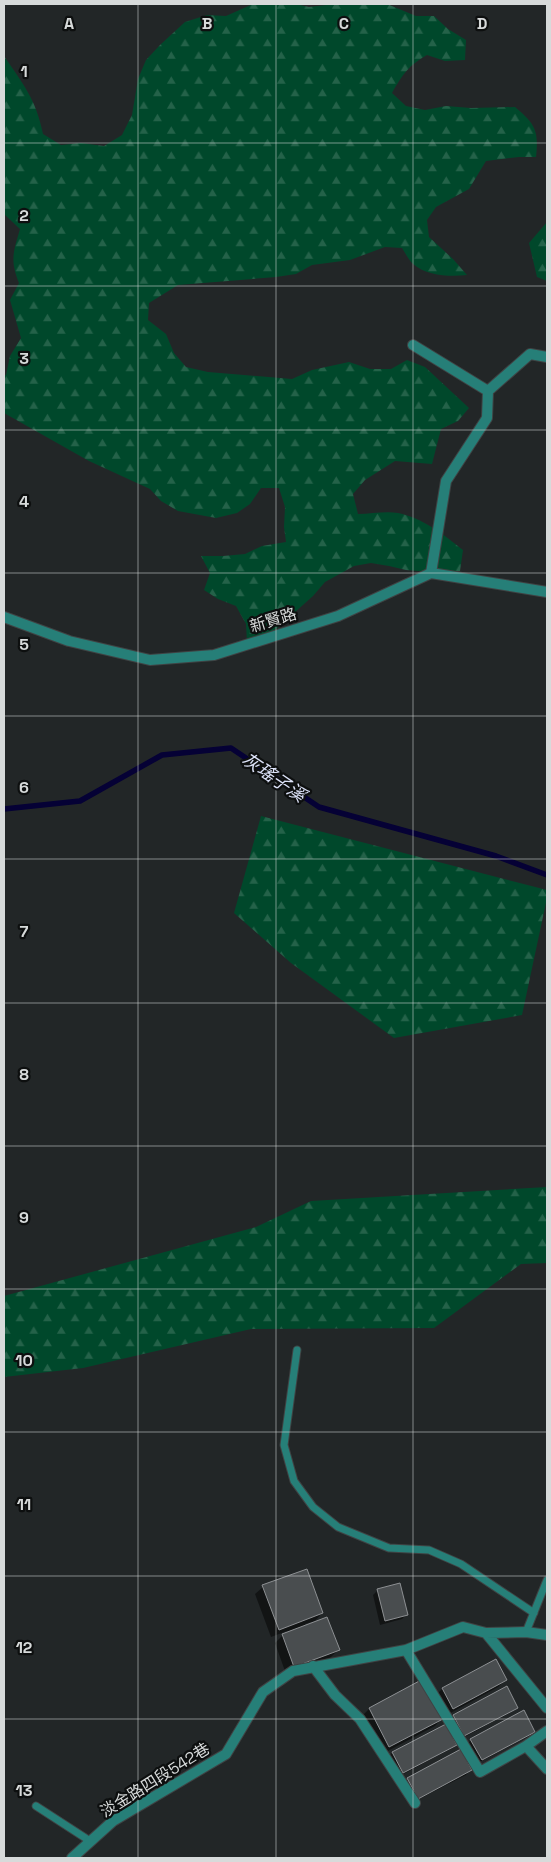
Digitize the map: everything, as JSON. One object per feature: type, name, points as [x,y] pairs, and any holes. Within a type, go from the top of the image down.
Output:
[{"type":"street","points":[[413,345],[488,391]]},
{"type":"street","points":[[547,357],[530,354],[488,391],[487,418],[446,481],[431,573],[547,592]]},
{"type":"street","name":"新賢路","points":[[4,617],[69,641],[150,660],[214,654],[338,616],[431,573]]},
{"type":"street","name":"淡金路四段542巷","points":[[72,1858],[113,1821],[226,1754],[263,1692],[293,1671],[406,1650],[463,1627],[486,1633],[526,1632],[547,1635]]},
{"type":"street","points":[[486,1633],[547,1708]]},
{"type":"street","points":[[406,1650],[480,1772],[526,1746],[547,1731]]},
{"type":"street","points":[[312,1666],[335,1695],[360,1719],[415,1802]]},
{"type":"street","points":[[526,1746],[547,1770]]},
{"type":"lane","points":[[297,1350],[284,1445],[294,1481],[313,1507],[338,1528],[389,1548],[429,1550],[461,1564],[534,1613]]},
{"type":"lane","points":[[526,1632],[547,1580]]},
{"type":"lane","points":[[36,1806],[90,1841]]},
{"type":"green space","points":[[253,4],[296,4],[309,7],[335,4],[387,4],[416,16],[434,16],[448,29],[466,40],[465,60],[445,61],[427,55],[406,71],[392,93],[406,106],[425,110],[446,106],[471,108],[515,107],[527,118],[534,128],[537,148],[536,157],[486,161],[469,189],[436,207],[427,220],[429,237],[467,275],[446,276],[425,271],[413,264],[402,248],[385,247],[350,260],[312,265],[296,274],[178,285],[149,303],[148,320],[166,334],[174,353],[186,367],[208,372],[292,379],[312,370],[349,362],[370,369],[391,369],[407,360],[425,367],[469,408],[458,421],[441,429],[432,464],[395,461],[365,480],[353,494],[358,514],[383,512],[407,515],[441,533],[463,550],[460,571],[443,573],[406,570],[371,563],[354,566],[325,582],[313,596],[266,638],[247,642],[246,624],[236,606],[218,599],[204,590],[210,573],[201,556],[245,554],[262,546],[286,542],[284,527],[285,507],[279,488],[261,488],[250,504],[237,513],[216,518],[178,511],[161,501],[150,489],[89,461],[4,413],[4,375],[6,375],[10,356],[21,338],[10,300],[19,283],[14,268],[14,256],[20,229],[4,214],[4,56],[33,101],[43,134],[61,145],[81,143],[104,146],[122,135],[132,115],[138,79],[146,60],[160,45],[185,22],[207,15],[226,16]]},
{"type":"green space","points":[[547,222],[547,281],[537,277],[529,243]]},
{"type":"green space","points":[[261,816],[547,890],[547,898],[522,1015],[394,1038],[291,963],[234,913]]},
{"type":"green space","points":[[547,1187],[547,1263],[521,1264],[434,1328],[251,1329],[83,1368],[4,1377],[4,1296],[256,1227],[311,1201]]},
{"type":"building","points":[[307,1569],[323,1613],[279,1630],[262,1585]]},
{"type":"building","points":[[400,1583],[408,1615],[385,1621],[377,1589]]},
{"type":"building","points":[[327,1617],[340,1650],[294,1667],[282,1634]]},
{"type":"building","points":[[496,1659],[507,1680],[453,1709],[442,1688]]},
{"type":"building","points":[[423,1679],[443,1719],[389,1747],[369,1708]]},
{"type":"building","points":[[507,1686],[518,1708],[464,1736],[453,1715]]},
{"type":"building","points":[[524,1710],[535,1732],[482,1760],[470,1739]]},
{"type":"building","points":[[446,1724],[457,1745],[403,1773],[392,1752]]},
{"type":"building","points":[[461,1749],[472,1770],[418,1799],[407,1778]]},
{"type":"waterway","name":"灰瑤子溪","points":[[4,809],[80,801],[162,755],[231,748],[319,807],[496,856],[547,875]]}]
